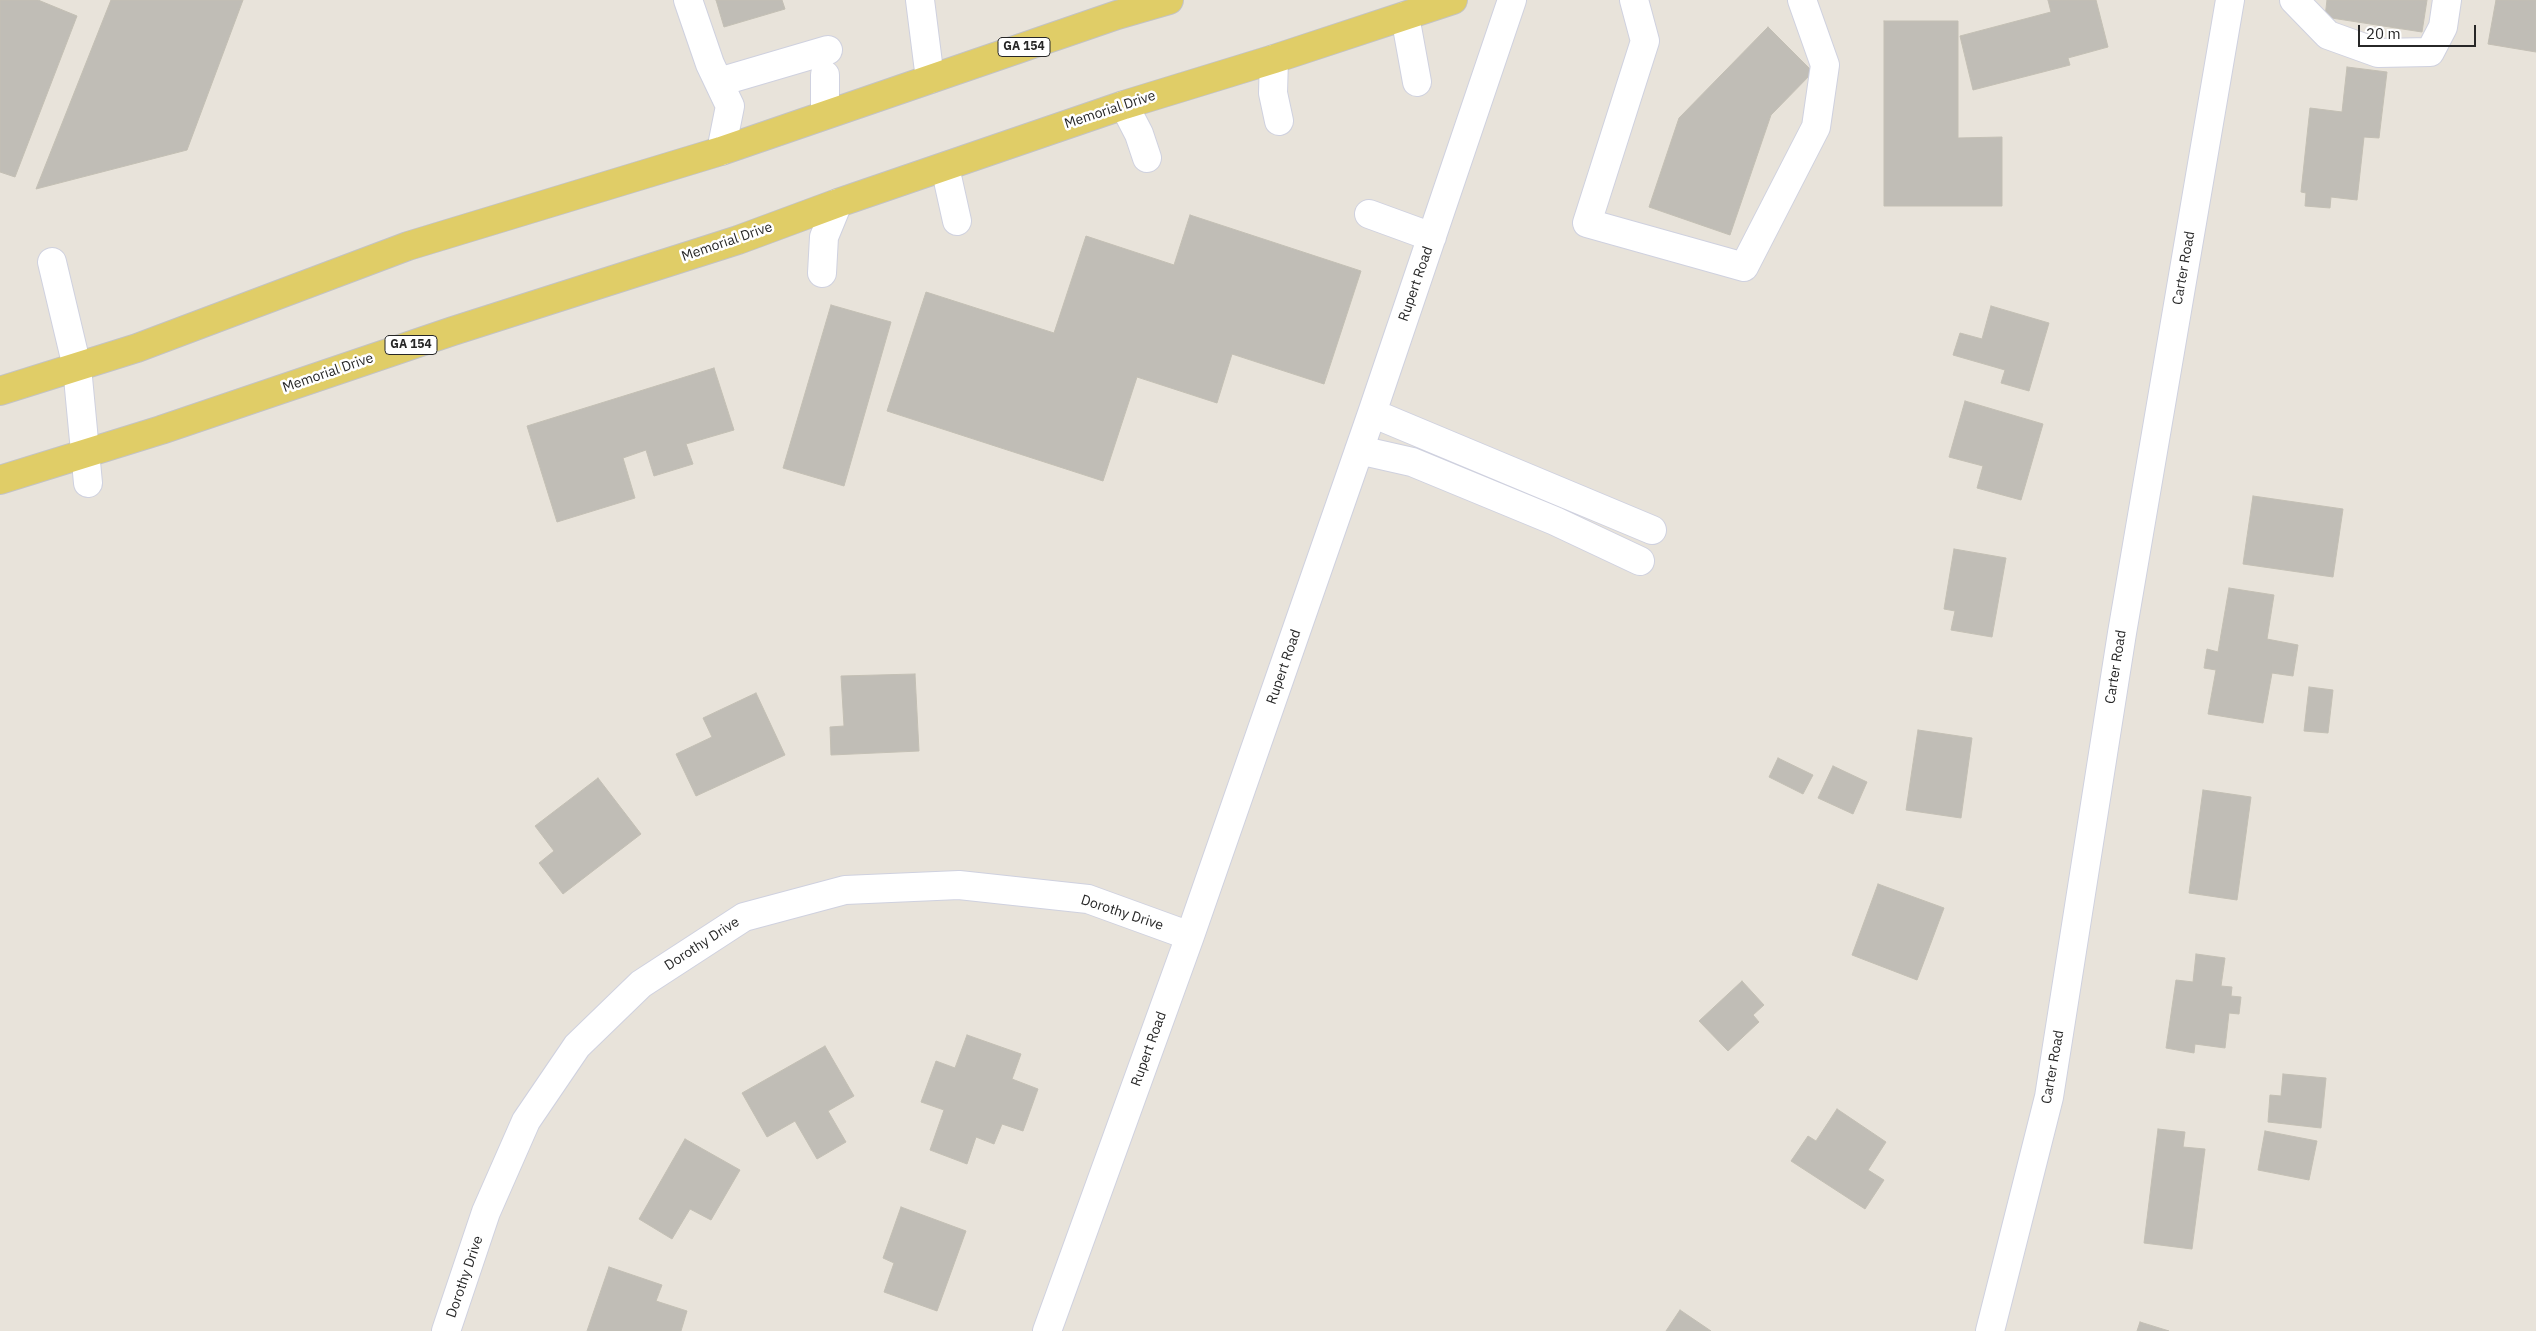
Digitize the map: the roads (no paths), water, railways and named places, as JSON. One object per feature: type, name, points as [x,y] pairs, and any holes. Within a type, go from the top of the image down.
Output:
[{"type":"main road","name":"GA 154","points":[[0,391],[137,348],[408,246],[721,151],[1117,14],[1169,0]]},
{"type":"main road","name":"Memorial Drive","points":[[0,480],[453,331],[738,240],[838,203],[1124,105],[1274,59],[1452,0]]},
{"type":"street","points":[[688,0],[710,64],[730,106],[721,151]]},
{"type":"street","points":[[920,0],[930,79]]},
{"type":"street","name":"Rupert Road","points":[[1047,1331],[1190,936],[1372,413],[1512,0]]},
{"type":"street","points":[[1634,0],[1645,42],[1587,223],[1744,267],[1816,127],[1825,65],[1802,0]]},
{"type":"street","name":"Carter Road","points":[[1990,1331],[2050,1097],[2122,633],[2230,0]]},
{"type":"street","points":[[2294,0],[2328,35],[2378,53],[2430,52],[2443,27],[2447,0]]},
{"type":"street","points":[[1404,16],[1417,82]]},
{"type":"street","points":[[1274,59],[1273,93],[1279,121]]},
{"type":"street","points":[[719,82],[826,62],[825,114]]},
{"type":"street","points":[[1124,105],[1139,134],[1147,158]]},
{"type":"street","points":[[945,167],[957,221]]},
{"type":"street","points":[[822,273],[824,237],[838,203]]},
{"type":"street","points":[[1369,214],[1432,237]]},
{"type":"street","points":[[52,262],[76,367],[88,483]]},
{"type":"street","points":[[1372,413],[1652,530]]},
{"type":"street","points":[[1359,450],[1412,462],[1555,521],[1640,561]]},
{"type":"street","name":"Dorothy Drive","points":[[446,1331],[486,1212],[526,1120],[577,1046],[641,984],[744,917],[846,890],[959,885],[1088,899],[1190,936]]}]
